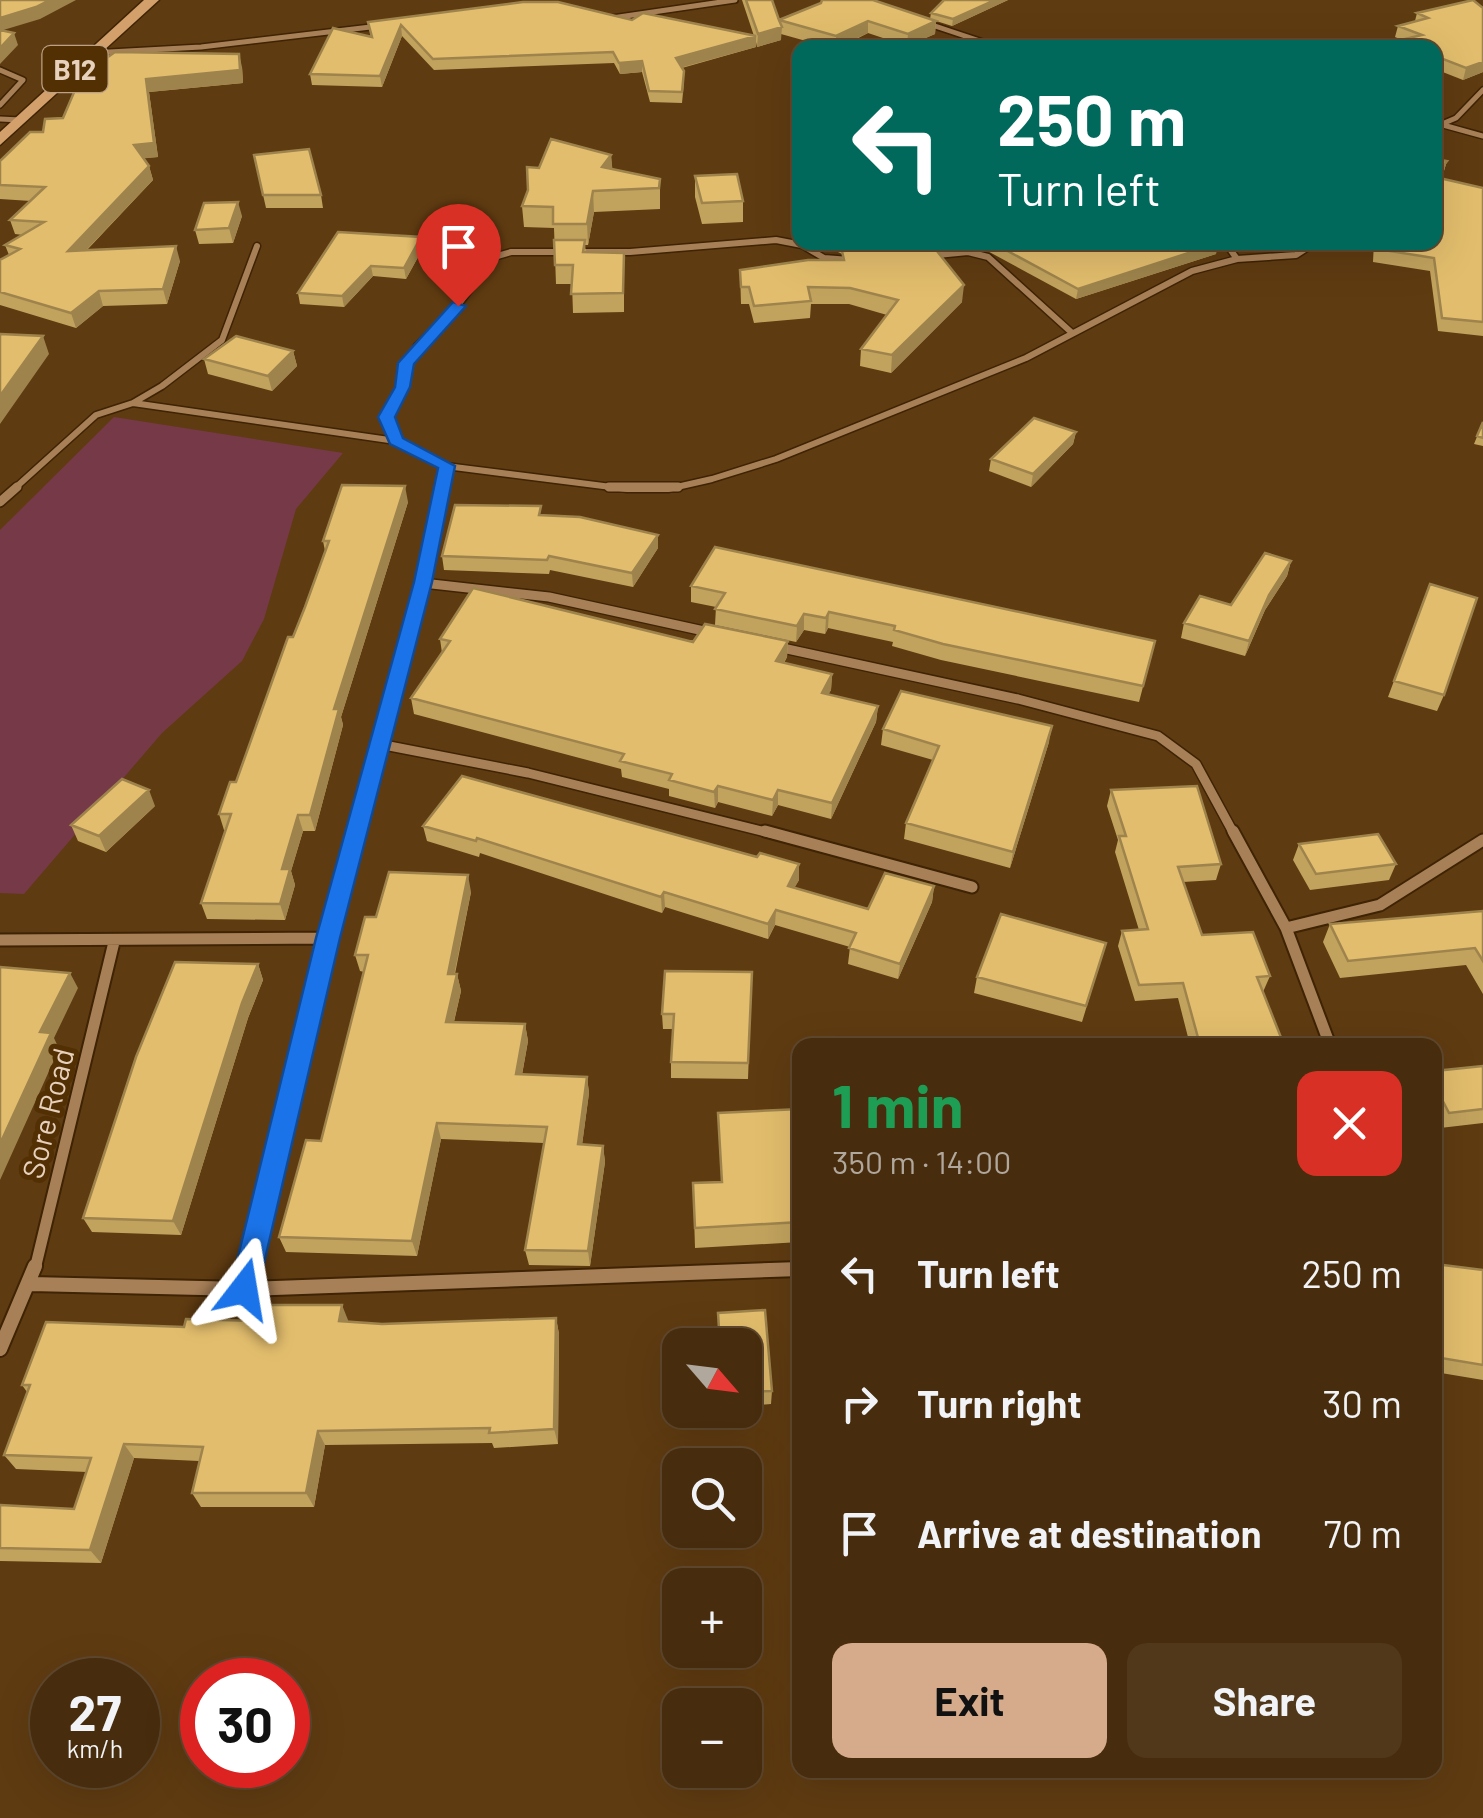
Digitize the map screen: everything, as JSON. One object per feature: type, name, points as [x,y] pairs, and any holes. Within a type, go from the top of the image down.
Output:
[{"type":"highway","name":"B12","points":[[0,140],[152,0]]},
{"type":"street","points":[[606,18],[735,0]]},
{"type":"street","points":[[914,19],[977,40]]},
{"type":"street","points":[[92,53],[201,46],[386,25]]},
{"type":"street","points":[[0,70],[23,80],[0,105]]},
{"type":"street","points":[[1442,124],[1470,106],[1483,90]]},
{"type":"street","points":[[0,119],[21,120]]},
{"type":"street","points":[[1442,127],[1483,136]]},
{"type":"street","points":[[396,441],[386,417],[402,387],[406,363],[494,258],[511,252],[630,252],[776,240],[792,243]]},
{"type":"street","points":[[0,502],[96,415],[132,403],[222,340],[257,246]]},
{"type":"street","points":[[810,250],[824,258],[860,260]]},
{"type":"street","points":[[1231,250],[1237,259]]},
{"type":"street","points":[[132,403],[396,441],[446,466],[628,489],[668,490],[776,460],[1026,358],[1192,272],[1237,259],[1296,255],[1304,250]]},
{"type":"street","points":[[911,257],[968,252],[988,257],[1071,332]]},
{"type":"street","points":[[244,1289],[328,938],[423,582],[446,466]]},
{"type":"street","points":[[423,582],[549,596],[725,635]]},
{"type":"street","points":[[764,644],[1018,699],[1158,736],[1196,764],[1286,928],[1327,1038]]},
{"type":"street","points":[[379,744],[463,758],[736,823],[972,886]]},
{"type":"street","points":[[1286,928],[1380,906],[1483,840]]},
{"type":"street","points":[[0,940],[328,938]]},
{"type":"street","name":"Sore Road","points":[[0,1350],[31,1284],[114,942]]},
{"type":"street","points":[[31,1284],[244,1289],[792,1269]]},
{"type":"shaded area","points":[[114,417],[343,453],[296,509],[264,619],[242,661],[162,733],[24,894],[0,893],[0,530]]},
{"type":"building","points":[[0,0],[50,0],[0,18]]},
{"type":"building","points":[[746,0],[772,0],[782,27],[758,34]]},
{"type":"building","points":[[822,0],[873,0],[936,21],[908,34],[868,21],[836,36],[779,20]]},
{"type":"building","points":[[944,0],[995,0],[953,19],[931,13]]},
{"type":"building","points":[[1473,0],[1483,8],[1483,62],[1466,68],[1442,59],[1442,40],[1400,40],[1422,35],[1398,26],[1428,18],[1417,13]]},
{"type":"building","points":[[523,2],[558,2],[632,20],[643,13],[756,36],[676,58],[684,71],[682,92],[649,91],[642,61],[619,63],[613,52],[433,59],[401,25],[380,76],[310,74],[333,28],[372,37],[368,22]]},
{"type":"building","points":[[0,30],[14,33],[0,48]]},
{"type":"building","points":[[115,52],[239,54],[240,70],[146,79],[154,143],[134,145],[149,166],[68,251],[176,246],[163,289],[99,291],[71,313],[0,292],[0,260],[20,249],[5,245],[44,222],[10,220],[45,187],[0,185],[0,161],[30,132],[43,132],[45,119],[63,118],[81,76]]},
{"type":"building","points":[[551,139],[611,155],[602,167],[660,179],[659,188],[593,191],[587,224],[553,224],[553,207],[522,206],[528,190],[527,167],[539,168]]},
{"type":"building","points":[[309,149],[321,195],[263,195],[254,155]]},
{"type":"building","points":[[737,174],[743,201],[702,203],[695,176]]},
{"type":"building","points":[[1442,179],[1483,188],[1483,322],[1442,318],[1434,258],[1383,250],[1442,250]]},
{"type":"building","points":[[238,202],[229,228],[195,230],[204,203]]},
{"type":"building","points":[[338,232],[421,237],[404,268],[371,266],[342,296],[298,293]]},
{"type":"building","points":[[554,240],[585,240],[583,252],[624,253],[623,293],[571,294],[573,265],[555,265]]},
{"type":"building","points":[[936,250],[964,285],[892,355],[861,349],[898,300],[850,288],[808,287],[811,301],[754,306],[749,287],[741,287],[740,270],[808,260],[844,260],[842,251]]},
{"type":"building","points":[[1006,250],[1198,250],[1078,289]]},
{"type":"building","points":[[0,334],[43,336],[0,396]]},
{"type":"building","points":[[236,336],[293,351],[268,376],[204,359]]},
{"type":"building","points":[[1034,418],[1076,432],[1033,474],[991,459]]},
{"type":"building","points":[[342,485],[405,486],[334,709],[339,709],[310,815],[298,815],[282,869],[290,869],[280,904],[201,903],[231,814],[219,814],[230,782],[236,782],[288,637],[293,637],[305,607],[329,541],[323,541]]},
{"type":"building","points":[[455,505],[541,506],[539,515],[580,517],[658,535],[632,573],[549,556],[547,560],[442,556]]},
{"type":"building","points":[[715,547],[1155,641],[1143,686],[943,644],[894,630],[895,626],[829,612],[826,618],[804,614],[797,626],[715,609],[725,593],[691,586]]},
{"type":"building","points":[[1265,553],[1291,561],[1269,595],[1249,641],[1184,623],[1200,596],[1231,605]]},
{"type":"building","points":[[1430,584],[1477,598],[1444,695],[1394,681]]},
{"type":"building","points":[[473,588],[693,642],[705,624],[788,641],[776,661],[832,674],[822,693],[878,706],[832,803],[778,790],[773,800],[718,786],[714,792],[669,780],[672,774],[620,761],[624,754],[411,698],[450,641],[440,639]]},
{"type":"building","points":[[901,691],[1052,726],[1013,852],[906,823],[939,746],[883,729]]},
{"type":"building","points":[[462,776],[757,857],[760,853],[799,864],[788,886],[868,909],[885,873],[934,886],[900,964],[849,948],[856,933],[776,910],[768,924],[664,892],[661,897],[477,838],[476,841],[423,826]]},
{"type":"building","points":[[122,779],[149,790],[99,836],[71,825]]},
{"type":"building","points":[[1197,786],[1221,864],[1178,867],[1202,935],[1253,932],[1270,976],[1257,977],[1281,1038],[1198,1038],[1183,983],[1139,985],[1122,931],[1148,929],[1119,836],[1126,836],[1111,790]]},
{"type":"building","points":[[1378,834],[1396,864],[1316,874],[1299,844]]},
{"type":"building","points":[[389,872],[468,875],[448,974],[457,974],[446,1022],[525,1024],[516,1074],[587,1077],[578,1144],[603,1146],[588,1251],[525,1250],[547,1127],[437,1123],[412,1241],[279,1237],[306,1140],[321,1141],[368,955],[355,955],[365,917],[376,917]]},
{"type":"building","points":[[1483,911],[1483,961],[1475,948],[1348,961],[1330,924]]},
{"type":"building","points":[[1001,914],[1106,943],[1086,1006],[977,977]]},
{"type":"building","points":[[175,962],[258,964],[173,1221],[83,1218],[136,1057]]},
{"type":"building","points":[[0,967],[70,973],[40,1032],[51,1033],[0,1144]]},
{"type":"building","points":[[665,971],[752,972],[748,1063],[671,1062],[674,1014],[662,1014]]},
{"type":"building","points":[[1483,1066],[1483,1109],[1449,1113],[1442,1100],[1442,1070]]},
{"type":"building","points":[[792,1109],[792,1222],[695,1228],[693,1183],[722,1182],[718,1113]]},
{"type":"building","points":[[1442,1265],[1483,1270],[1483,1365],[1442,1358]]},
{"type":"building","points":[[260,1305],[342,1305],[339,1321],[382,1324],[556,1318],[554,1429],[489,1433],[490,1428],[318,1431],[306,1493],[192,1493],[203,1447],[124,1444],[90,1550],[0,1548],[0,1505],[74,1509],[91,1458],[4,1455],[30,1385],[22,1385],[46,1322],[184,1327],[186,1319],[256,1321]]},
{"type":"building","points":[[765,1310],[772,1391],[762,1391],[762,1328],[719,1328],[718,1313]]},
{"type":"route","points":[[244,1289],[328,938],[423,582],[446,466],[396,441],[386,417],[402,387],[406,363],[417,346],[458,306]]}]
